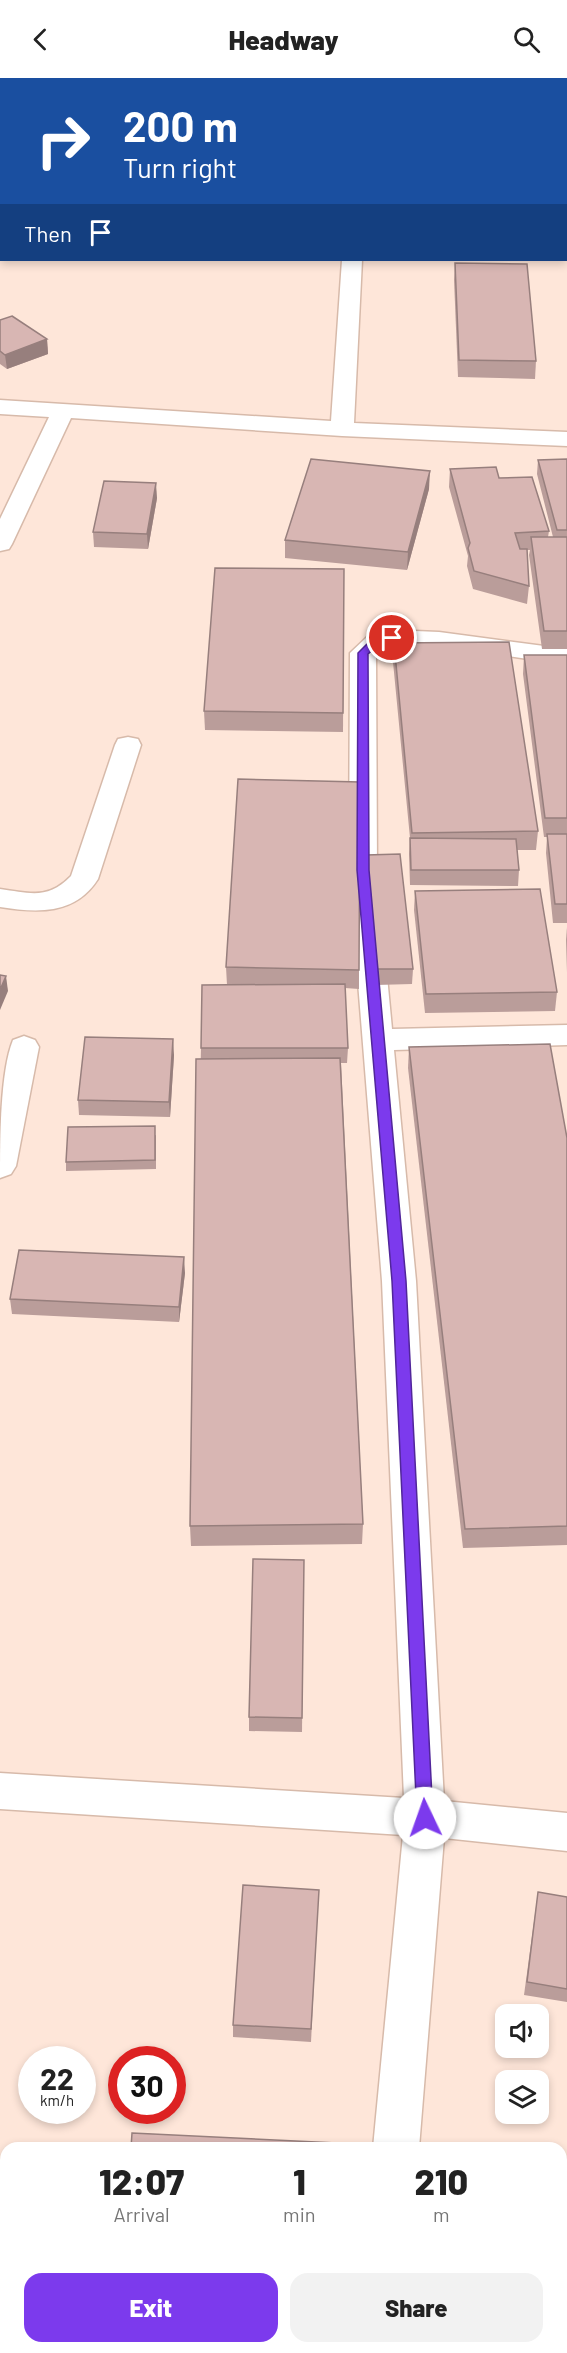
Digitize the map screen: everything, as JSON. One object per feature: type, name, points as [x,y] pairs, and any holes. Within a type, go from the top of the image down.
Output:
[{"type":"street","points":[[342,429],[352,261]]},
{"type":"street","points":[[0,407],[342,429],[567,439]]},
{"type":"street","points":[[0,544],[63,412]]},
{"type":"street","points":[[397,2142],[425,1818],[399,1281],[363,870],[363,653],[376,641],[392,638],[419,638],[567,657]]},
{"type":"street","points":[[0,898],[50,903],[72,893],[84,879],[128,745]]},
{"type":"street","points":[[378,1040],[567,1035]]},
{"type":"street","points":[[0,1166],[24,1047]]},
{"type":"street","points":[[0,1791],[425,1818],[567,1832]]},
{"type":"building","points":[[455,263],[527,264],[536,361],[459,360]]},
{"type":"building","points":[[12,316],[47,339],[5,355],[0,351],[0,320]]},
{"type":"building","points":[[311,459],[430,471],[408,552],[285,540]]},
{"type":"building","points":[[567,459],[567,530],[557,530],[538,460]]},
{"type":"building","points":[[496,467],[499,478],[532,477],[549,531],[515,533],[520,549],[527,549],[529,586],[474,571],[468,548],[470,543],[450,469]]},
{"type":"building","points":[[104,481],[156,483],[147,534],[93,532]]},
{"type":"building","points":[[531,537],[567,537],[567,631],[544,631]]},
{"type":"building","points":[[215,568],[344,569],[343,713],[204,711]]},
{"type":"building","points":[[509,642],[538,831],[412,833],[394,643]]},
{"type":"building","points":[[524,655],[567,655],[567,818],[545,818]]},
{"type":"building","points":[[238,779],[360,782],[359,970],[226,967]]},
{"type":"building","points":[[547,834],[567,834],[567,904],[555,904]]},
{"type":"building","points":[[410,838],[516,839],[519,870],[411,870]]},
{"type":"building","points":[[400,854],[413,969],[377,969],[366,855]]},
{"type":"building","points":[[540,889],[557,992],[426,994],[415,891]]},
{"type":"building","points":[[0,975],[6,976],[0,990]]},
{"type":"building","points":[[345,984],[348,1048],[201,1048],[202,985]]},
{"type":"building","points":[[85,1037],[173,1039],[169,1102],[78,1100]]},
{"type":"building","points":[[550,1044],[567,1138],[567,1526],[465,1529],[409,1047]]},
{"type":"building","points":[[340,1058],[363,1524],[190,1526],[196,1059]]},
{"type":"building","points":[[155,1126],[155,1160],[66,1162],[68,1127]]},
{"type":"building","points":[[19,1250],[184,1257],[179,1307],[10,1299]]},
{"type":"building","points":[[253,1559],[304,1560],[302,1718],[249,1717]]},
{"type":"building","points":[[243,1885],[319,1890],[311,2029],[233,2025]]},
{"type":"building","points":[[538,1892],[567,1897],[567,1989],[527,1982]]},
{"type":"building","points":[[132,2133],[316,2142],[131,2142]]},
{"type":"route","points":[[392,638],[376,641],[363,653],[363,870],[399,1281],[425,1818]]}]
